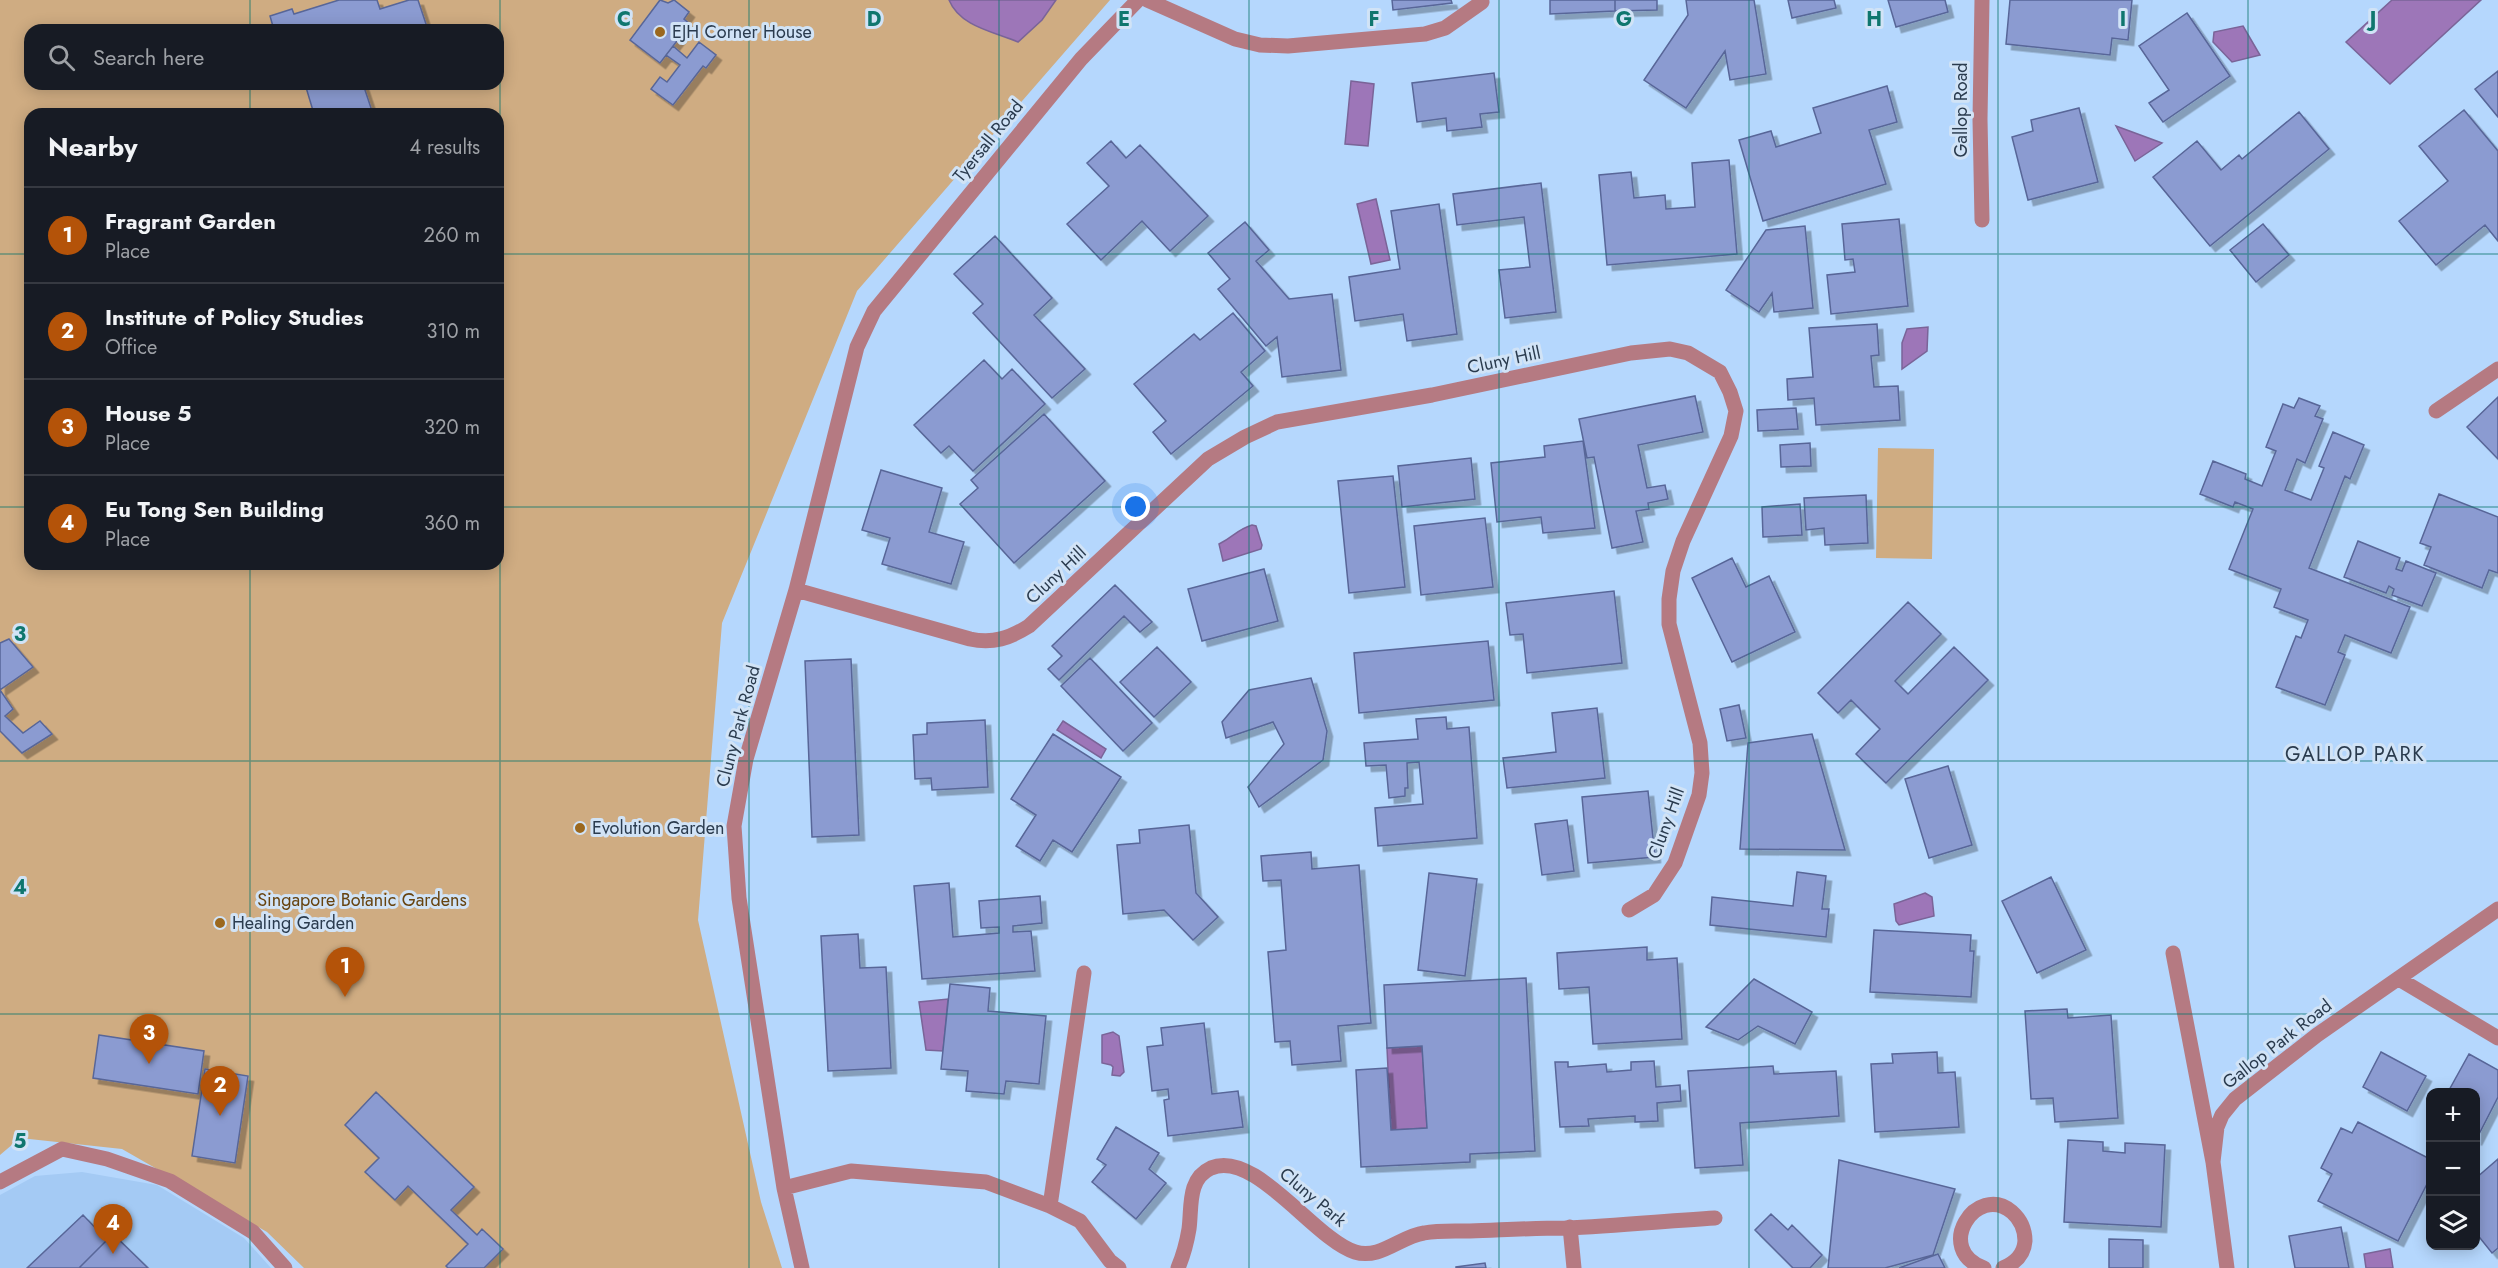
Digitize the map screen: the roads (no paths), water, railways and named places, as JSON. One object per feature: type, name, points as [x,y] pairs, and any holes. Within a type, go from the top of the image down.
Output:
[{"type":"street","name":"Tyersall Road","points":[[874,311],[1081,59],[1138,0]]},
{"type":"street","points":[[1147,0],[1235,39],[1260,45],[1288,46],[1425,34],[1445,28],[1482,2]]},
{"type":"street","name":"Gallop Road","points":[[1982,0],[1980,119],[1982,220]]},
{"type":"street","name":"Cluny Park Road","points":[[802,1268],[784,1188],[739,898],[734,826],[746,759],[796,590],[857,347],[874,311]]},
{"type":"street","name":"Cluny Hill","points":[[796,590],[970,639],[986,642],[1006,638],[1029,626],[1208,459],[1245,436],[1277,422],[1432,395],[1631,353],[1670,349],[1688,353],[1720,372],[1731,392],[1736,411],[1731,436],[1683,541],[1673,571],[1670,599],[1669,624],[1700,742],[1702,773],[1699,795],[1675,863],[1654,895],[1629,910]]},
{"type":"street","points":[[2436,411],[2498,369]]},
{"type":"street","name":"Gallop Park Road","points":[[2213,1162],[2217,1127],[2222,1115],[2235,1099],[2317,1035],[2498,909]]},
{"type":"street","name":"Gallop Park Road","points":[[2174,953],[2213,1162],[2227,1268]]},
{"type":"street","points":[[1050,1206],[1084,973]]},
{"type":"street","points":[[2399,979],[2498,1038]]},
{"type":"street","points":[[0,1182],[62,1149],[108,1159],[170,1181],[253,1232],[285,1268]]},
{"type":"street","name":"Cluny Park","points":[[1178,1268],[1189,1229],[1191,1193],[1200,1176],[1212,1168],[1226,1166],[1242,1169],[1262,1180],[1329,1238],[1357,1253],[1374,1253],[1422,1233],[1715,1218]]},
{"type":"street","points":[[784,1188],[850,1171],[986,1182],[1050,1206],[1080,1221],[1110,1261],[1119,1268]]},
{"type":"street","points":[[1979,1267],[1967,1257],[1960,1236],[1970,1214],[1981,1207],[1995,1205],[2007,1209],[2019,1218],[2025,1233],[2020,1261],[2003,1268]]},
{"type":"street","points":[[1570,1227],[1574,1268]]},
{"type":"place","name":"EJH Corner House","points":[[660,32]]},
{"type":"place","name":"Evolution Garden","points":[[580,828]]},
{"type":"place","name":"Healing Garden","points":[[220,923]]},
{"type":"place","name":"Fragrant Garden","points":[[345,997]]},
{"type":"place","name":"House 5","points":[[149,1064]]},
{"type":"place","name":"Institute of Policy Studies","points":[[220,1116]]},
{"type":"place","name":"Eu Tong Sen Building","points":[[113,1254]]},
{"type":"district","name":"GALLOP PARK","points":[[2355,754]]},
{"type":"park label","name":"Singapore Botanic Gardens","points":[[362,900]]}]
